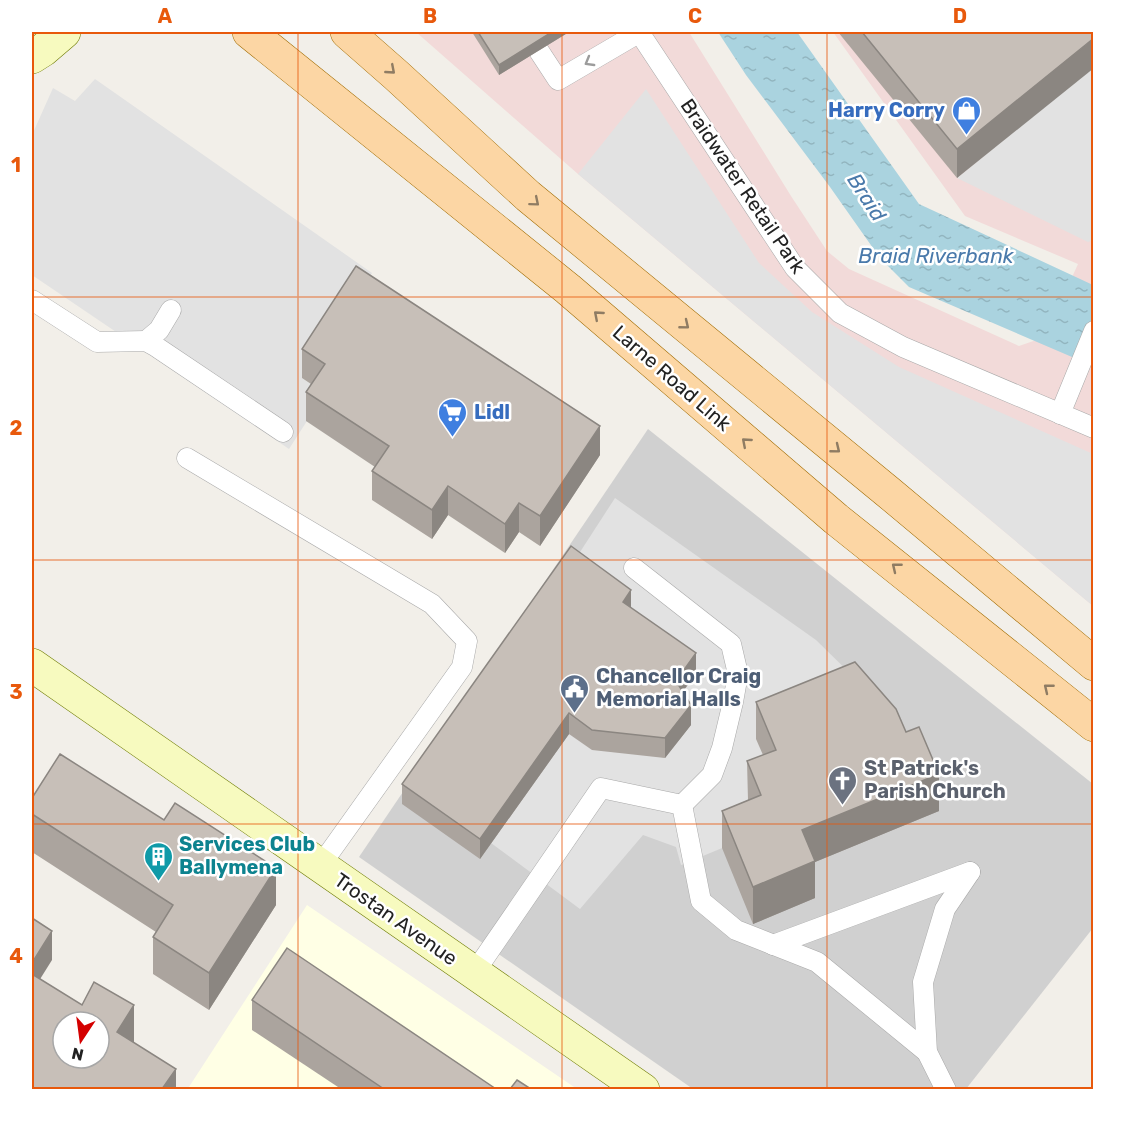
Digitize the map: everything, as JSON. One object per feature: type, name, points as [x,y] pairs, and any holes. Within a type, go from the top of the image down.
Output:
[{"type":"main road","name":"Larne Road Link","points":[[249,32],[568,289],[836,519],[1094,725]]},
{"type":"main road","points":[[347,32],[528,196],[1094,664]]},
{"type":"street","points":[[32,57],[64,32]]},
{"type":"street","name":"Trostan Avenue","points":[[32,665],[643,1089]]},
{"type":"lane","points":[[539,51],[558,80],[639,32]]},
{"type":"lane","name":"Braidwater Retail Park","points":[[639,32],[795,268],[840,313],[903,347],[1094,428]]},
{"type":"lane","points":[[32,300],[97,342],[146,341],[283,432]]},
{"type":"lane","points":[[146,341],[159,330],[171,310]]},
{"type":"lane","points":[[1060,414],[1094,331]]},
{"type":"lane","points":[[187,458],[432,604],[467,641],[462,667],[320,866]]},
{"type":"lane","points":[[634,568],[731,644],[738,674],[722,748],[712,776],[682,806]]},
{"type":"lane","points":[[474,972],[601,788],[682,806]]},
{"type":"lane","points":[[682,806],[701,901],[736,930],[817,962],[927,1052],[946,1089]]},
{"type":"lane","points":[[773,945],[970,872],[945,909],[923,982],[927,1052]]},
{"type":"shaded area","points":[[416,32],[689,32],[827,251],[849,269],[1019,346],[1045,337],[1078,264],[965,216],[833,32],[1093,32],[1093,606],[578,174]]},
{"type":"shaded area","points":[[1093,67],[1093,240],[1088,242],[957,178]]},
{"type":"shaded area","points":[[95,79],[372,273],[302,378],[325,393],[289,449],[32,275],[32,135],[53,88],[75,101]]},
{"type":"shaded area","points":[[646,89],[759,263],[812,312],[899,367],[1093,454],[1093,606],[578,174]]},
{"type":"shaded area","points":[[648,429],[1093,784],[1093,928],[966,1089],[693,1089],[359,857]]},
{"type":"shaded area","points":[[615,498],[816,640],[864,687],[776,787],[761,832],[681,865],[676,847],[643,835],[580,909],[491,843],[569,734],[665,758],[676,701],[696,674],[571,566]]},
{"type":"shaded area","points":[[307,905],[577,1089],[187,1090]]},
{"type":"water","name":"Braid Riverbank","points":[[718,32],[797,32],[919,204],[1093,285],[1093,366],[909,287],[880,258],[746,75]]},
{"type":"building","points":[[478,32],[552,32],[499,65]]},
{"type":"building","name":"Harry Corry","points":[[862,32],[1094,32],[1094,38],[957,149]]},
{"type":"building","name":"Lidl","points":[[356,266],[600,426],[540,516],[519,503],[505,524],[448,486],[432,510],[372,471],[389,446],[306,392],[325,364],[302,349]]},
{"type":"building","name":"Chancellor Craig Memorial Halls","points":[[571,546],[631,590],[623,602],[696,653],[676,681],[691,705],[665,738],[592,730],[569,713],[480,839],[402,784]]},
{"type":"building","name":"St Patrick's Parish Church","points":[[855,662],[896,709],[906,732],[919,727],[939,774],[802,830],[815,861],[753,887],[722,811],[761,795],[747,761],[776,750],[756,702]]},
{"type":"building","points":[[60,754],[164,820],[175,803],[276,868],[209,973],[153,937],[173,905],[32,814],[32,798]]},
{"type":"building","points":[[32,918],[52,931],[32,963]]},
{"type":"building","points":[[287,948],[496,1089],[384,1089],[252,1000]]},
{"type":"building","points":[[32,974],[82,1005],[94,982],[134,1005],[117,1032],[176,1069],[162,1089],[32,1089]]},
{"type":"building","points":[[517,1080],[531,1089],[510,1089]]},
{"type":"place","name":"Harry Corry","points":[[966,136]]},
{"type":"place","name":"Lidl","points":[[453,438]]},
{"type":"place","name":"Chancellor Craig Memorial Halls","points":[[575,714]]},
{"type":"place","name":"St Patrick's Parish Church","points":[[843,806]]},
{"type":"place","name":"Services Club Ballymena","points":[[158,882]]},
{"type":"water label","name":"Braid","points":[[867,197]]}]
